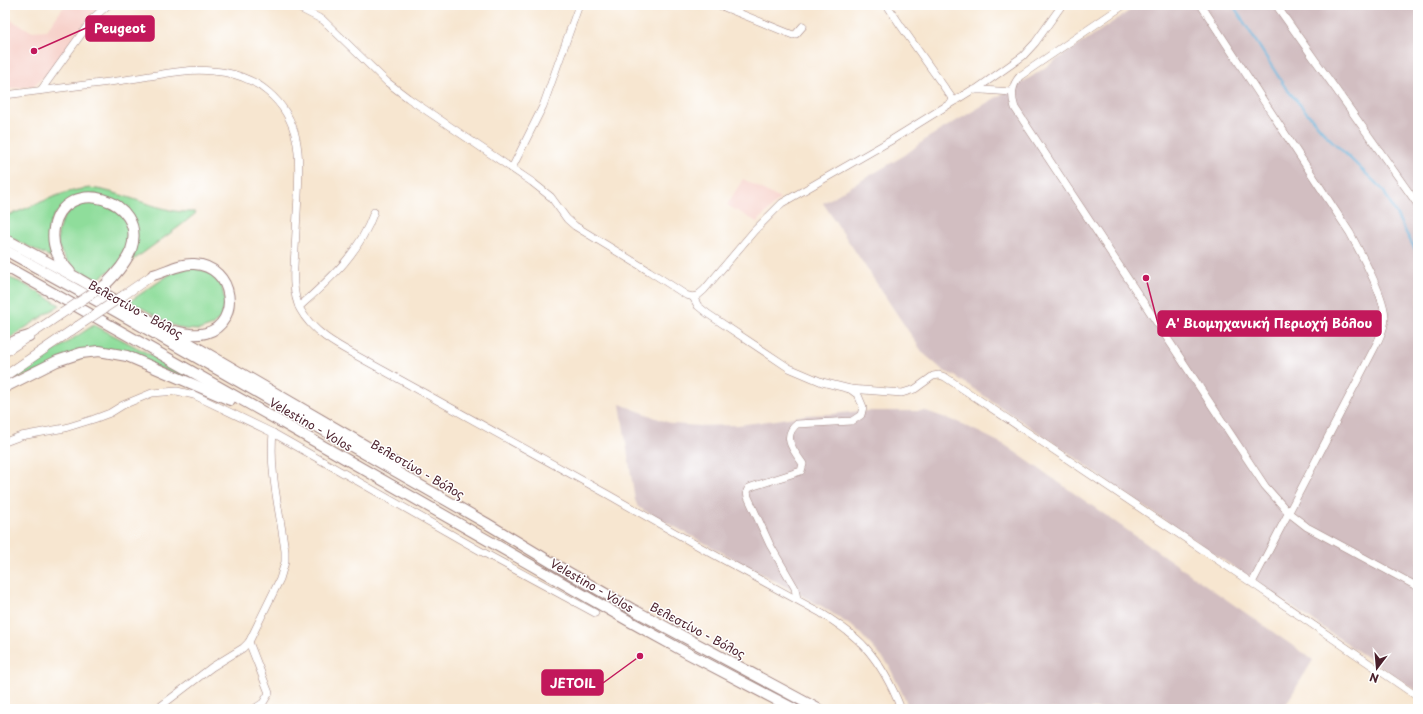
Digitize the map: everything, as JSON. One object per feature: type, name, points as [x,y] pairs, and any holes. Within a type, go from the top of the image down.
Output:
[{"type":"highway","points":[[80,280],[64,265],[56,253],[53,240],[55,225],[62,212],[73,202],[86,198],[99,198],[109,200],[121,209],[129,220],[133,234],[132,246],[127,258],[106,284]]},
{"type":"highway","points":[[5,239],[160,326],[434,486],[486,523]]},
{"type":"highway","name":"Βελεστίνο - Βόλος","points":[[5,250],[117,312],[486,523],[632,609],[818,709]]},
{"type":"highway","points":[[153,275],[180,265],[201,265],[216,272],[224,282],[229,296],[226,314],[214,329],[204,334],[192,335],[180,333],[160,326]]},
{"type":"highway","name":"Velestino - Volos","points":[[5,266],[688,654],[794,709]]},
{"type":"highway","points":[[5,271],[29,280]]},
{"type":"highway","points":[[5,346],[19,338],[29,336]]},
{"type":"highway","points":[[5,387],[58,361],[81,353],[105,351],[136,360],[282,422]]},
{"type":"main road","points":[[5,376],[153,275]]},
{"type":"main road","points":[[5,352],[106,284]]},
{"type":"street","points":[[41,90],[93,18],[108,5]]},
{"type":"street","points":[[293,5],[323,20],[387,82],[408,98],[528,178],[545,192],[575,226],[649,270],[682,292],[693,297],[698,306],[708,314],[789,368],[822,382],[850,389],[902,393],[915,389],[933,376],[939,375],[945,377],[1252,583],[1418,697]]},
{"type":"street","points":[[512,168],[543,106],[579,5]]},
{"type":"street","points":[[719,5],[793,35],[796,34],[803,26]]},
{"type":"street","points":[[887,5],[954,101]]},
{"type":"street","points":[[693,297],[697,296],[704,290],[754,231],[782,203],[890,142],[954,101],[975,90],[1023,56],[1062,5]]},
{"type":"street","points":[[1124,5],[1020,76],[1014,85],[1012,92],[1014,104],[1021,118],[1265,486],[1289,513],[1307,527],[1327,539],[1418,586]]},
{"type":"street","points":[[1201,5],[1350,233],[1366,264],[1384,311],[1385,322],[1382,334],[1252,583]]},
{"type":"street","points":[[1276,5],[1418,205]]},
{"type":"street","points":[[5,95],[192,71],[221,72],[239,76],[259,85],[274,97],[283,108],[292,124],[299,151],[293,280],[299,307],[305,318],[313,327],[331,341],[700,547],[797,599],[838,624],[865,648],[886,679],[901,709]]},
{"type":"street","points":[[975,90],[1012,92]]},
{"type":"street","points":[[299,307],[349,258],[368,227],[374,212]]},
{"type":"street","points":[[797,599],[795,588],[770,545],[748,497],[747,491],[754,486],[801,471],[803,464],[795,453],[788,438],[791,428],[797,424],[852,421],[859,418],[862,407],[858,396],[850,389]]},
{"type":"street","points":[[5,442],[33,433],[66,428],[101,417],[144,396],[160,392],[177,391],[194,395],[273,433],[547,588],[595,613]]},
{"type":"street","points":[[157,709],[212,667],[243,648],[249,642],[283,571],[285,551],[272,468],[271,450],[273,433]]},
{"type":"street","points":[[547,588],[553,578]]},
{"type":"street","points":[[249,642],[269,693],[264,703],[254,709]]},
{"type":"shaded area","points":[[65,5],[102,5],[93,13],[50,72],[33,86],[5,89],[5,17],[31,31],[47,30]]},
{"type":"shaded area","points":[[1138,5],[1418,5],[1418,692],[1111,484],[1076,458],[955,376],[944,371],[923,353],[823,203],[905,155],[929,137],[1031,77]]},
{"type":"shaded area","points":[[743,179],[780,199],[757,222],[727,205]]},
{"type":"shaded area","points":[[620,404],[672,424],[699,426],[738,425],[806,415],[860,411],[926,411],[960,423],[1005,445],[1313,660],[1283,709],[908,709],[906,701],[888,664],[857,630],[823,607],[638,507],[635,500]]},
{"type":"green space","points":[[90,188],[110,192],[169,210],[196,213],[132,261],[135,227],[95,194],[55,214],[49,226],[48,234],[52,258],[5,235],[5,216],[67,192]]},
{"type":"green space","points":[[86,202],[108,205],[123,217],[129,229],[129,242],[119,264],[95,281],[71,265],[60,251],[58,242],[58,233],[61,223],[68,212],[74,207]]},
{"type":"green space","points":[[191,267],[209,272],[222,286],[225,303],[221,317],[213,325],[199,330],[183,329],[170,324],[130,301],[172,273]]},
{"type":"green space","points":[[5,276],[22,283],[60,305],[5,341]]},
{"type":"green space","points":[[94,325],[210,387],[109,349],[8,381]]},
{"type":"waterway","points":[[1233,5],[1285,87],[1326,135],[1383,190],[1418,255]]},
{"type":"place","name":"Peugeot","points":[[34,51]]},
{"type":"place","name":"Α' Βιομηχανική Περιοχή Βόλου","points":[[1146,278]]},
{"type":"place","name":"JETOIL","points":[[640,656]]}]
